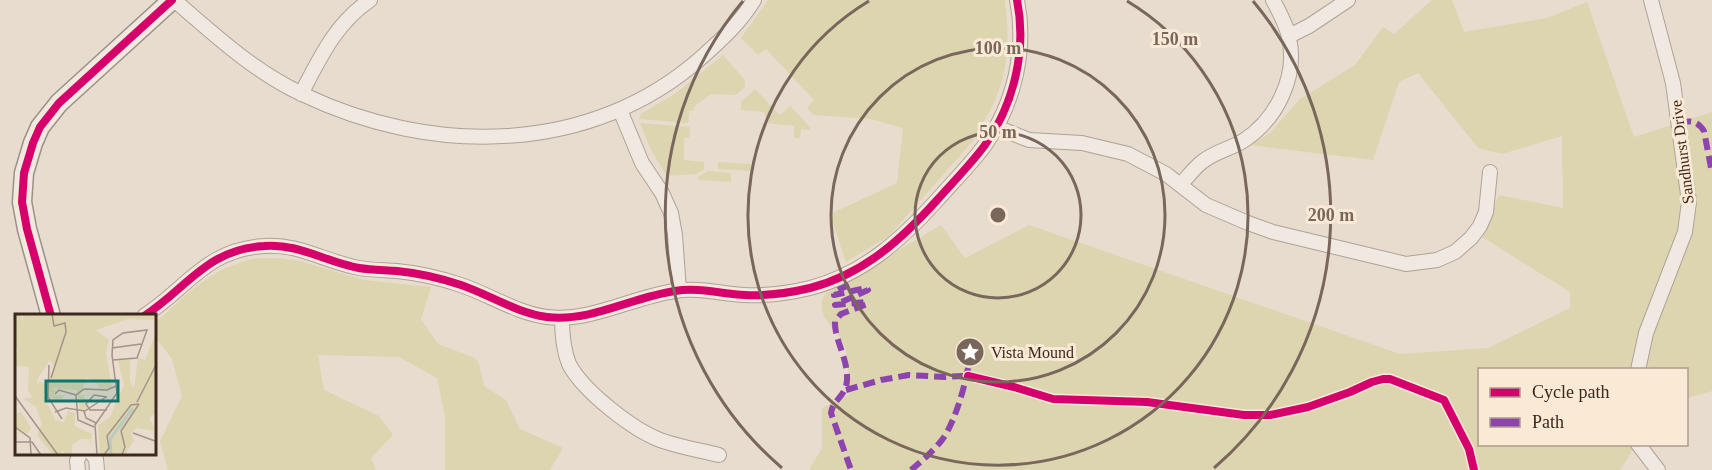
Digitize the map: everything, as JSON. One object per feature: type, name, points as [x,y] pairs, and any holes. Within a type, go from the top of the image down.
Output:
[{"type":"street","points":[[51,314],[22,202],[24,173],[33,143],[40,127],[59,103],[173,0],[244,60],[301,94],[331,107],[371,120],[422,131],[503,137],[553,131],[587,123],[620,110],[658,90],[693,65],[735,25],[754,0]]},
{"type":"street","points":[[301,94],[336,30],[370,0]]},
{"type":"street","points":[[146,314],[161,305],[214,260],[239,249],[277,245],[300,249],[360,268],[416,274],[446,281],[530,314],[562,318],[583,316],[661,293],[679,290],[747,295],[775,294],[813,287],[849,273],[880,255],[908,231],[986,143],[996,127],[1013,88],[1020,61],[1020,24],[1017,0]]},
{"type":"street","points":[[1180,185],[1202,162],[1251,135],[1274,110],[1284,90],[1290,69],[1289,36],[1273,0]]},
{"type":"street","points":[[1289,36],[1309,26],[1348,0]]},
{"type":"street","name":"Sandhurst Drive","points":[[1638,368],[1646,333],[1685,232],[1689,202],[1673,83],[1651,0]]},
{"type":"street","points":[[620,110],[642,163],[662,193],[671,213],[679,290]]},
{"type":"street","points":[[996,127],[1029,140],[1082,143],[1113,149],[1154,166],[1206,205],[1273,232],[1394,262],[1417,264],[1437,260],[1455,252],[1477,230],[1483,220],[1488,203],[1490,172]]},
{"type":"street","points":[[562,318],[562,339],[569,364],[581,381],[614,411],[634,427],[658,439],[719,455]]},
{"type":"street","points":[[1640,446],[1658,470]]},
{"type":"street","points":[[78,470],[79,455]]},
{"type":"street","points":[[93,455],[98,470]]},
{"type":"shaded area","points":[[768,0],[1005,0],[1007,41],[1004,74],[992,106],[972,142],[889,236],[846,262],[830,214],[897,183],[903,128],[871,119],[813,115],[807,108],[814,100],[766,49],[758,55],[741,38]]},
{"type":"shaded area","points":[[1432,0],[1452,0],[1464,32],[1547,18],[1587,2],[1634,137],[1712,112],[1712,391],[1688,398],[1688,368],[1478,368],[1478,446],[1635,446],[1620,470],[809,470],[822,448],[822,408],[849,395],[845,347],[824,315],[822,302],[825,294],[941,225],[965,258],[1029,225],[1400,354],[1488,348],[1570,308],[1570,292],[1482,237],[1499,195],[1563,208],[1562,136],[1502,154],[1478,148],[1418,73],[1399,82],[1373,160],[1250,145],[1270,133],[1300,99],[1355,65],[1383,27],[1394,34]]},
{"type":"shaded area","points":[[723,55],[745,80],[745,87],[736,95],[711,94],[695,106],[694,111],[689,111],[688,123],[639,119],[641,114],[676,93]]},
{"type":"shaded area","points":[[755,89],[780,115],[790,106],[810,127],[809,130],[801,129],[800,138],[794,138],[794,126],[767,123],[764,112],[741,110],[741,102]]},
{"type":"shaded area","points":[[640,123],[690,127],[689,138],[684,138],[684,160],[704,162],[704,170],[696,174],[667,176],[651,150]]},
{"type":"shaded area","points":[[718,162],[752,164],[751,171],[718,169]]},
{"type":"shaded area","points":[[708,171],[731,173],[731,182],[698,180],[698,177]]},
{"type":"shaded area","points":[[256,258],[279,258],[300,261],[364,280],[431,287],[421,319],[438,344],[475,358],[479,364],[484,386],[506,400],[520,429],[563,448],[550,470],[445,470],[445,416],[437,378],[399,357],[318,355],[324,390],[379,416],[393,435],[371,458],[376,470],[168,470],[160,441],[182,396],[172,359],[156,338],[156,320],[204,280],[241,262]]},
{"type":"marked path","points":[[1679,122],[1693,122],[1704,131],[1712,173]]},
{"type":"marked path","points":[[849,285],[834,292],[834,295],[866,288],[868,290],[835,305],[865,302],[867,304],[841,314],[835,321],[847,380],[831,413],[851,470]]},
{"type":"marked path","points":[[911,470],[935,448],[947,432],[960,398],[970,354]]},
{"type":"marked path","points":[[846,390],[909,375],[972,378]]},
{"type":"cycle path","points":[[50,314],[27,229],[22,202],[24,173],[33,143],[40,127],[59,103],[172,0]]},
{"type":"cycle path","points":[[147,314],[212,262],[227,254],[264,246],[289,247],[359,268],[421,274],[453,282],[525,312],[547,317],[564,318],[596,313],[675,291],[770,295],[802,290],[830,282],[865,264],[896,241],[924,214],[985,145],[1004,112],[1016,76],[1020,38],[1017,0]]},
{"type":"cycle path","points":[[968,376],[1053,399],[1147,402],[1244,415],[1270,415],[1308,407],[1372,382],[1390,379],[1444,400],[1469,449],[1474,470]]},
{"type":"place","name":"Vista Mound","points":[[970,352]]}]
